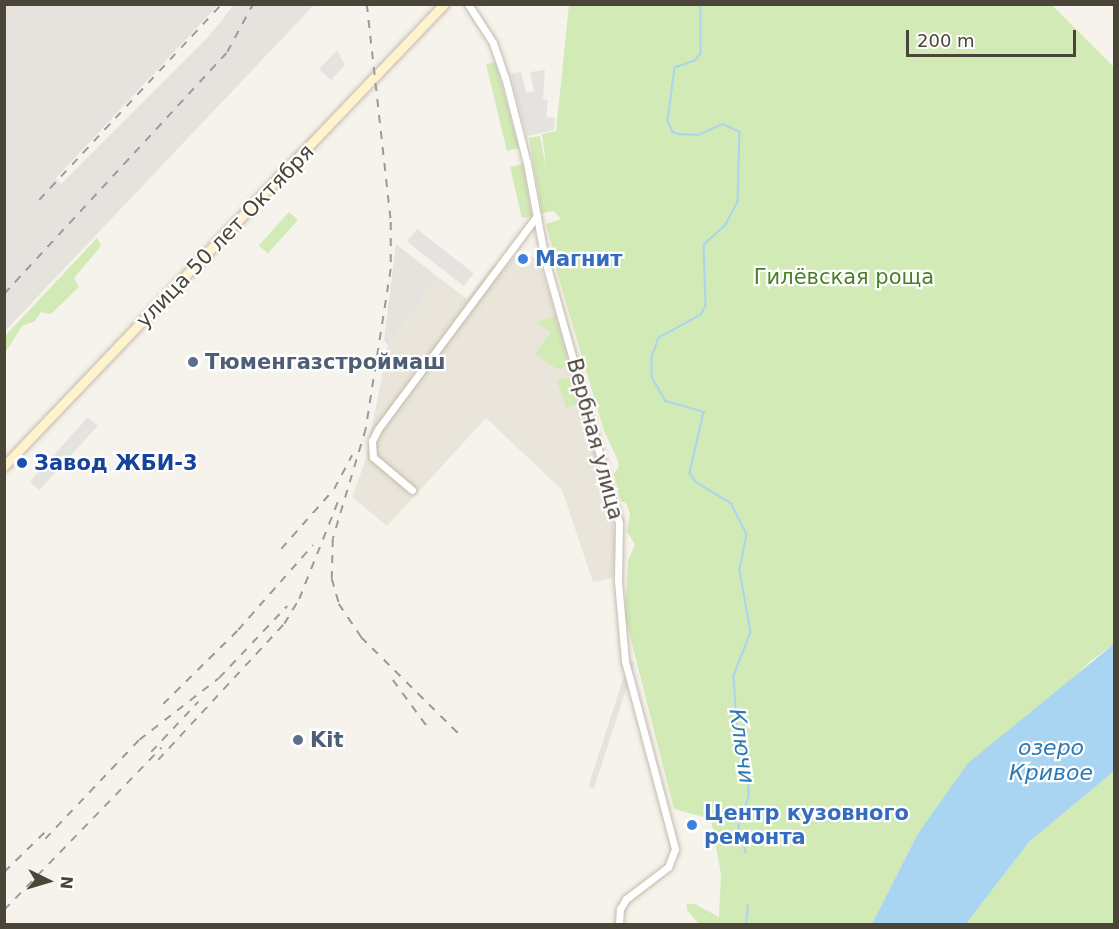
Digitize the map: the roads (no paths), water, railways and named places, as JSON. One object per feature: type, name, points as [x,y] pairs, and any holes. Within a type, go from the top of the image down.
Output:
[{"type":"main road","name":"улица 50 лет Октября","points":[[4,466],[444,4]]},
{"type":"street","name":"Вербная улица","points":[[468,4],[492,43],[505,77],[545,260],[619,522],[618,581],[626,661],[675,849],[668,867],[627,899],[620,909],[620,924]]},
{"type":"street","points":[[412,490],[373,457],[372,441],[378,429],[537,216]]},
{"type":"water","name":"озеро Кривое","points":[[1114,644],[1114,771],[1029,842],[966,924],[872,924],[917,835],[968,763]]},
{"type":"waterway","name":"Ключи","points":[[701,4],[701,54],[695,61],[675,68],[668,121],[673,132],[679,134],[698,135],[723,124],[740,132],[738,202],[725,226],[704,245],[706,306],[701,315],[659,338],[652,357],[652,377],[666,401],[704,412],[690,473],[696,482],[731,503],[747,534],[740,571],[751,632],[734,676],[739,752],[749,775],[749,797],[739,826],[746,852]]},
{"type":"waterway","name":"Ключи","points":[[746,924],[748,905]]},
{"type":"railway","points":[[39,200],[222,4]]},
{"type":"railway","points":[[4,294],[227,52],[253,4]]},
{"type":"railway","points":[[367,4],[391,222],[391,269],[366,429],[333,539],[332,579],[339,604],[361,637],[460,735]]},
{"type":"railway","points":[[281,549],[334,489],[352,455]]},
{"type":"railway","points":[[158,760],[284,624],[299,599],[338,501]]},
{"type":"railway","points":[[163,704],[238,630],[313,545]]},
{"type":"railway","points":[[45,839],[139,740],[219,678],[287,606]]},
{"type":"railway","points":[[393,680],[429,729]]},
{"type":"railway","points":[[151,752],[198,702]]},
{"type":"railway","points":[[4,910],[161,748]]},
{"type":"railway","points":[[4,872],[47,830]]},
{"type":"place","name":"Магнит","points":[[523,259]]},
{"type":"place","name":"Тюменгазстроймаш","points":[[193,362]]},
{"type":"place","name":"Завод ЖБИ-3","points":[[22,463]]},
{"type":"place","name":"Kit","points":[[298,740]]},
{"type":"place","name":"Центр кузовного ремонта","points":[[692,825]]},
{"type":"park label","name":"Гилёвская роща","points":[[844,277]]}]
